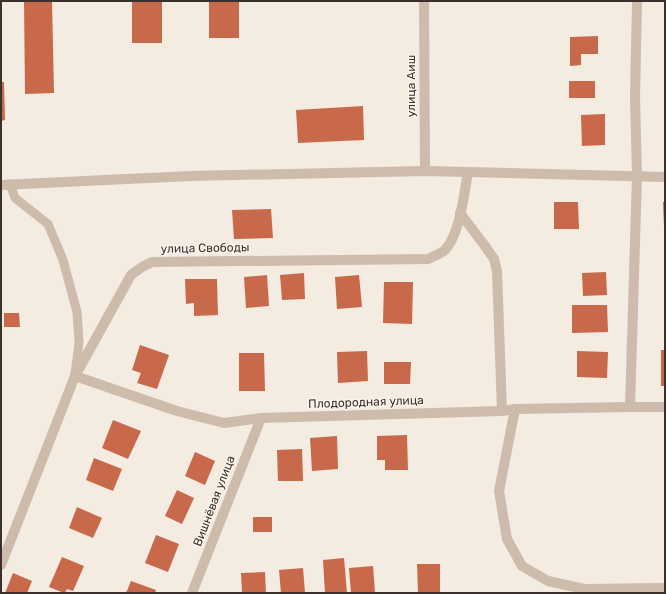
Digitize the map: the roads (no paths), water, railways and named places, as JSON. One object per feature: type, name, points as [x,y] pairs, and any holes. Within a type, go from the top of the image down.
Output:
[{"type":"street","name":"улица Аиш","points":[[424,1],[425,170]]},
{"type":"street","points":[[630,407],[637,176],[635,97],[636,1]]},
{"type":"street","points":[[6,184],[190,176],[425,170],[665,177]]},
{"type":"street","name":"улица Свободы","points":[[1,565],[75,376],[131,276],[142,267],[152,262],[428,259],[444,250],[454,236],[468,172]]},
{"type":"street","points":[[460,213],[494,259],[497,271],[502,411]]},
{"type":"street","name":"Плодородная улица","points":[[75,376],[177,410],[224,423],[261,418],[502,411],[514,409],[665,407]]},
{"type":"street","points":[[514,409],[500,491],[507,539],[522,566],[548,581],[584,588],[665,588]]},
{"type":"street","name":"Вишнёвая улица","points":[[192,593],[261,418]]},
{"type":"lane","points":[[6,184],[16,198],[48,224],[63,260],[77,312],[79,344],[75,376]]}]
